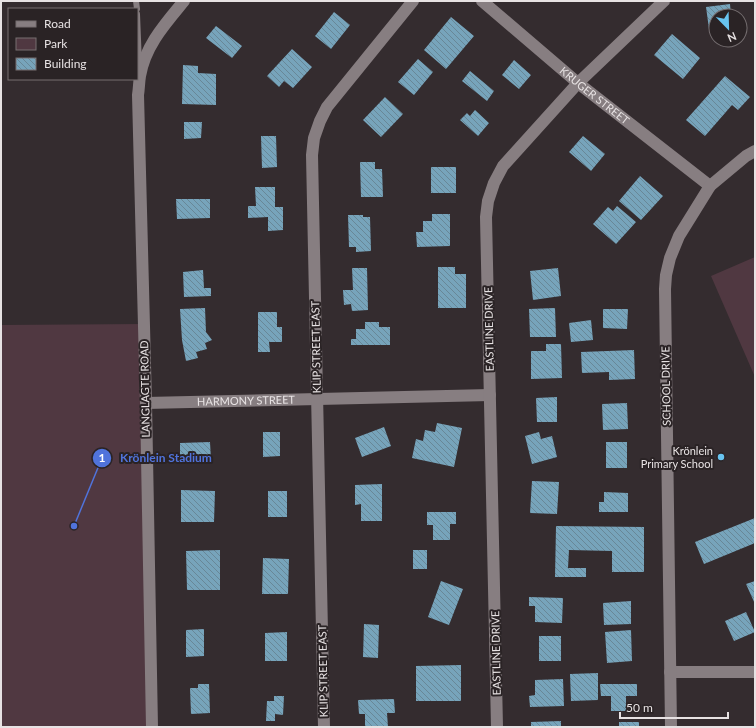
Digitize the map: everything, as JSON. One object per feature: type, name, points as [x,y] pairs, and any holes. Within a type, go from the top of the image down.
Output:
[{"type":"street","name":"LANGLAGTE ROAD","points":[[152,727],[138,95],[140,76],[146,54],[157,34],[184,1]]},
{"type":"street","name":"KLIP STREET EAST","points":[[324,727],[312,155],[314,138],[326,107],[413,1]]},
{"type":"street","name":"KRUGER STREET","points":[[482,1],[578,83],[710,186]]},
{"type":"street","name":"EASTLINE DRIVE","points":[[497,727],[486,217],[488,201],[494,182],[502,166],[578,83],[664,1]]},
{"type":"street","name":"SCHOOL DRIVE","points":[[671,727],[666,275],[670,258],[679,236],[710,186],[746,156],[755,151]]},
{"type":"street","name":"HARMONY STREET","points":[[146,403],[490,395]]},
{"type":"street","points":[[670,672],[755,672]]},
{"type":"lane","points":[[138,35],[140,76]]},
{"type":"green space","points":[[755,257],[755,377],[711,276]]},
{"type":"green space","points":[[144,324],[152,727],[1,727],[1,325]]},
{"type":"building","points":[[730,4],[730,8],[708,8],[708,22],[706,7]]},
{"type":"building","points":[[334,12],[350,25],[331,49],[315,36]]},
{"type":"building","points":[[451,17],[474,36],[446,69],[424,50]]},
{"type":"building","points":[[216,26],[242,46],[232,58],[206,38]]},
{"type":"building","points":[[672,34],[700,58],[683,79],[654,55]]},
{"type":"building","points":[[292,49],[312,67],[293,88],[284,81],[279,87],[267,76]]},
{"type":"building","points":[[418,59],[433,72],[414,95],[398,82]]},
{"type":"building","points":[[514,60],[531,75],[519,89],[502,75]]},
{"type":"building","points":[[183,65],[198,66],[198,73],[216,74],[216,105],[182,104]]},
{"type":"building","points":[[470,71],[494,91],[487,101],[462,81]]},
{"type":"building","points":[[725,76],[750,97],[738,110],[732,105],[705,136],[686,120]]},
{"type":"building","points":[[385,97],[403,114],[381,137],[363,120]]},
{"type":"building","points":[[475,110],[489,123],[478,136],[460,120],[467,113],[470,116]]},
{"type":"building","points":[[184,122],[202,122],[201,138],[184,139]]},
{"type":"building","points":[[261,136],[276,136],[277,167],[262,168]]},
{"type":"building","points":[[583,136],[605,154],[591,171],[569,152]]},
{"type":"building","points":[[360,162],[375,162],[375,169],[382,169],[383,197],[361,197]]},
{"type":"building","points":[[431,167],[456,167],[456,193],[431,193]]},
{"type":"building","points":[[640,176],[663,196],[641,220],[619,201]]},
{"type":"building","points":[[255,187],[275,187],[275,207],[283,207],[283,230],[268,231],[268,217],[248,218],[248,206],[256,206]]},
{"type":"building","points":[[176,199],[210,199],[210,218],[177,219]]},
{"type":"building","points":[[617,206],[636,222],[616,244],[593,224],[608,207],[613,211]]},
{"type":"building","points":[[432,214],[450,214],[450,246],[417,247],[416,232],[423,232],[423,221],[432,221]]},
{"type":"building","points":[[348,215],[363,215],[363,217],[370,217],[371,251],[356,252],[356,247],[349,247]]},
{"type":"building","points":[[438,267],[455,267],[455,274],[466,274],[466,308],[438,308]]},
{"type":"building","points":[[352,268],[367,268],[368,310],[352,311],[351,304],[344,305],[343,290],[353,290]]},
{"type":"building","points":[[558,268],[561,296],[533,300],[530,271]]},
{"type":"building","points":[[203,270],[204,288],[211,288],[211,296],[184,297],[183,272]]},
{"type":"building","points":[[205,308],[206,332],[212,340],[205,343],[207,349],[196,352],[198,358],[186,361],[182,340],[180,309]]},
{"type":"building","points":[[555,308],[556,337],[530,337],[529,309]]},
{"type":"building","points":[[603,309],[628,309],[627,329],[603,328]]},
{"type":"building","points":[[258,312],[277,312],[277,327],[282,327],[282,342],[269,342],[270,352],[258,352]]},
{"type":"building","points":[[591,320],[593,340],[571,342],[569,323]]},
{"type":"building","points":[[365,322],[379,322],[379,327],[390,327],[390,345],[351,345],[351,339],[356,339],[356,329],[365,329]]},
{"type":"building","points":[[546,344],[561,344],[562,378],[531,379],[531,351],[546,351]]},
{"type":"building","points":[[634,350],[635,379],[609,380],[609,372],[582,373],[581,352]]},
{"type":"building","points":[[557,397],[557,422],[537,422],[536,398]]},
{"type":"building","points":[[627,403],[628,429],[603,430],[602,404]]},
{"type":"building","points":[[437,423],[462,428],[454,467],[412,458],[416,439],[423,441],[425,430],[435,432]]},
{"type":"building","points":[[384,427],[391,446],[362,457],[355,438]]},
{"type":"building","points":[[263,432],[280,432],[280,456],[263,457]]},
{"type":"building","points":[[539,432],[541,439],[552,436],[557,457],[532,464],[525,436]]},
{"type":"building","points":[[210,442],[211,460],[180,460],[180,443]]},
{"type":"building","points":[[606,442],[627,442],[627,468],[606,468]]},
{"type":"building","points":[[532,481],[559,482],[557,514],[530,513]]},
{"type":"building","points":[[382,484],[382,521],[361,521],[361,504],[355,505],[355,485]]},
{"type":"building","points":[[181,490],[215,491],[214,522],[181,522]]},
{"type":"building","points":[[268,491],[287,491],[287,517],[268,517]]},
{"type":"building","points":[[604,492],[628,493],[628,512],[599,512],[599,502],[604,502]]},
{"type":"building","points":[[427,512],[456,512],[456,524],[450,524],[450,540],[433,540],[433,525],[427,525]]},
{"type":"building","points":[[755,518],[755,543],[704,564],[695,542]]},
{"type":"building","points":[[556,526],[644,527],[644,572],[612,572],[612,551],[569,550],[568,568],[586,568],[586,577],[555,577]]},
{"type":"building","points":[[220,550],[220,590],[187,590],[186,551]]},
{"type":"building","points":[[413,550],[427,550],[427,569],[413,569]]},
{"type":"building","points":[[263,558],[289,559],[288,594],[262,594]]},
{"type":"building","points":[[441,581],[463,589],[449,625],[428,617]]},
{"type":"building","points":[[755,581],[755,604],[746,584]]},
{"type":"building","points":[[529,597],[563,598],[562,623],[535,622],[535,606],[529,606]]},
{"type":"building","points":[[631,601],[631,624],[604,625],[603,603]]},
{"type":"building","points":[[746,612],[755,632],[734,641],[725,621]]},
{"type":"building","points":[[364,624],[379,625],[378,658],[363,657]]},
{"type":"building","points":[[204,629],[204,656],[186,657],[186,630]]},
{"type":"building","points":[[631,630],[632,661],[607,663],[605,632]]},
{"type":"building","points":[[287,632],[287,661],[265,661],[265,633]]},
{"type":"building","points":[[539,636],[561,636],[561,661],[539,661]]},
{"type":"building","points":[[461,665],[461,701],[416,701],[416,666]]},
{"type":"building","points":[[598,673],[598,700],[571,701],[570,674]]},
{"type":"building","points":[[563,679],[564,706],[530,707],[529,696],[535,695],[535,680]]},
{"type":"building","points":[[198,684],[209,684],[210,713],[191,714],[190,688],[198,688]]},
{"type":"building","points":[[600,684],[637,684],[637,696],[626,696],[626,711],[611,711],[611,696],[601,696]]},
{"type":"building","points":[[274,696],[284,696],[283,715],[275,714],[275,721],[266,721],[267,701],[274,701]]},
{"type":"building","points":[[394,699],[395,713],[387,713],[388,727],[365,727],[365,714],[359,714],[358,700]]},
{"type":"building","points":[[561,721],[561,727],[531,727],[531,722]]},
{"type":"building","points":[[619,722],[639,722],[639,727],[619,727]]},
{"type":"place","name":"Krönlein Primary School","points":[[721,457]]},
{"type":"place","name":"Krönlein Stadium","points":[[74,526]]}]
